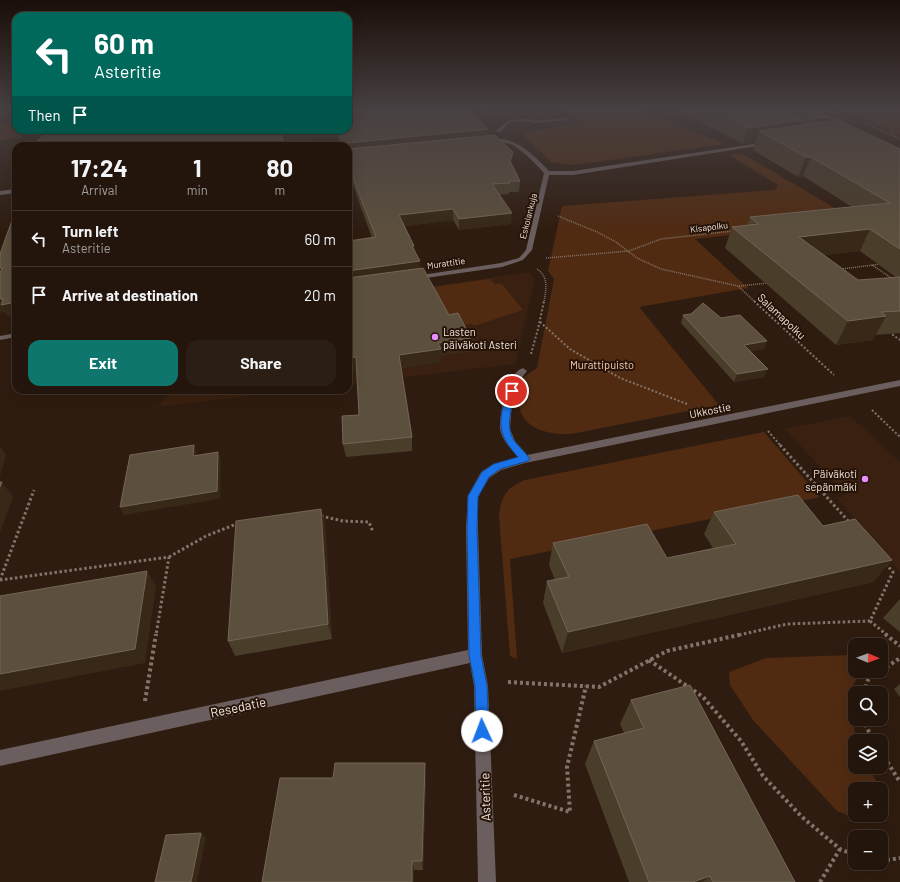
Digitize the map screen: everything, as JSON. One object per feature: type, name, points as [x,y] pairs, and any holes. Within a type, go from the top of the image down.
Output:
[{"type":"street","points":[[520,149],[542,167],[547,173],[574,173],[736,149]]},
{"type":"street","name":"Eskolankuja","points":[[522,259],[529,250],[547,173]]},
{"type":"street","points":[[0,193],[12,192]]},
{"type":"street","name":"Murattitie","points":[[409,278],[502,265],[522,259]]},
{"type":"street","points":[[0,338],[12,336]]},
{"type":"street","points":[[523,371],[515,380],[506,413],[505,429],[511,443],[525,459]]},
{"type":"street","name":"Ukkostie","points":[[525,459],[900,383]]},
{"type":"street","name":"Asteritie","points":[[487,882],[481,686],[475,655],[472,528],[473,496],[485,475],[497,467],[525,459]]},
{"type":"street","name":"Resedatie","points":[[0,758],[475,655]]},
{"type":"path","points":[[554,214],[596,232],[629,251],[636,258],[661,269],[738,286],[775,282]]},
{"type":"path","name":"Kisapolku","points":[[522,259],[629,251],[661,239],[738,231]]},
{"type":"path","points":[[522,259],[543,272],[546,281],[535,347],[523,371]]},
{"type":"path","points":[[835,270],[881,264]]},
{"type":"path","points":[[872,265],[898,283]]},
{"type":"path","name":"Salamapolku","points":[[738,286],[900,437]]},
{"type":"path","points":[[540,322],[570,349],[620,378],[726,419]]},
{"type":"path","points":[[883,328],[900,340]]},
{"type":"path","points":[[764,426],[852,525]]},
{"type":"path","points":[[34,490],[0,580],[169,557],[206,536],[241,522]]},
{"type":"path","points":[[320,516],[344,521],[369,522],[373,532]]},
{"type":"path","points":[[141,728],[169,557]]},
{"type":"path","points":[[870,621],[893,572],[883,560]]},
{"type":"path","points":[[508,682],[599,687],[667,651],[787,624],[870,621],[900,646]]},
{"type":"path","points":[[866,686],[868,680],[900,658]]},
{"type":"path","points":[[649,660],[703,697],[741,741],[763,776],[802,817],[840,849],[848,852]]},
{"type":"path","points":[[514,795],[570,812],[567,767],[586,686]]},
{"type":"path","points":[[888,763],[900,782]]},
{"type":"path","points":[[820,882],[840,849]]},
{"type":"path","points":[[888,860],[900,858]]},
{"type":"shaded area","name":"Lasten päiväkoti Asteri","points":[[529,272],[535,279],[515,364],[352,384],[352,298]]},
{"type":"shaded area","points":[[169,394],[263,394],[157,407]]},
{"type":"shaded area","name":"Päiväkoti sepänmäki","points":[[850,416],[900,462],[900,572],[837,498],[846,495],[785,429]]},
{"type":"green space","points":[[538,149],[688,149],[574,165],[551,162]]},
{"type":"green space","name":"Murattipuisto","points":[[741,153],[857,221],[695,239],[748,288],[639,307],[719,405],[571,434],[547,432],[531,425],[521,413],[519,405],[524,377],[537,368],[554,279],[548,271],[562,206],[775,190],[778,185],[729,155]]},
{"type":"green space","points":[[490,279],[495,284],[502,284],[523,310],[474,326],[472,324],[445,328],[352,308],[352,306],[426,288]]},
{"type":"green space","points":[[764,432],[820,497],[510,559],[517,659],[510,656],[499,516],[503,498],[513,486],[525,480]]},
{"type":"green space","points":[[848,655],[848,678],[858,678],[853,686],[848,686],[848,726],[854,726],[855,734],[848,734],[848,774],[872,774],[876,782],[848,782],[848,815],[837,811],[753,720],[730,685],[729,672],[766,658]]},
{"type":"building","points":[[352,149],[510,149],[513,152],[510,161],[520,181],[492,184],[512,213],[459,219],[453,209],[399,215],[420,261],[352,270],[352,240],[376,237],[352,174]]},
{"type":"building","points":[[792,149],[900,149],[900,249],[870,229],[799,237],[858,280],[900,277],[900,311],[881,312],[886,316],[848,321],[732,227],[758,224],[750,217],[890,203],[811,157],[806,157]]},
{"type":"building","points":[[12,220],[12,303],[1,305],[3,299],[0,299],[0,273],[2,268],[0,268],[0,254]]},
{"type":"building","points":[[423,268],[449,315],[458,313],[471,338],[438,343],[441,349],[399,355],[412,437],[343,444],[342,416],[359,415],[356,357],[352,358],[352,277]]},
{"type":"building","points":[[703,303],[721,318],[740,315],[767,341],[744,345],[768,369],[737,374],[683,315],[691,314]]},
{"type":"building","points":[[194,445],[193,456],[218,452],[217,491],[120,507],[130,455]]},
{"type":"building","points":[[798,495],[823,526],[855,519],[892,560],[568,632],[547,581],[569,577],[553,543],[647,524],[667,558],[736,544],[714,512]]},
{"type":"building","points":[[321,509],[328,624],[228,641],[236,521]]},
{"type":"building","points":[[147,571],[135,649],[0,674],[0,596]]},
{"type":"building","points":[[690,685],[795,882],[713,882],[710,876],[693,882],[649,882],[594,741],[644,728],[631,700]]},
{"type":"building","points":[[335,763],[425,763],[422,861],[412,861],[412,882],[262,882],[280,778],[333,778]]},
{"type":"building","points":[[201,833],[191,882],[155,882],[166,835]]},
{"type":"place","name":"Lasten päiväkoti Asteri","points":[[435,337]]},
{"type":"place","name":"Päiväkoti sepänmäki","points":[[865,479]]},
{"type":"route","points":[[482,731],[481,686],[475,655],[472,528],[473,496],[485,475],[497,467],[525,459],[511,443],[505,429],[506,413],[512,391]]}]
